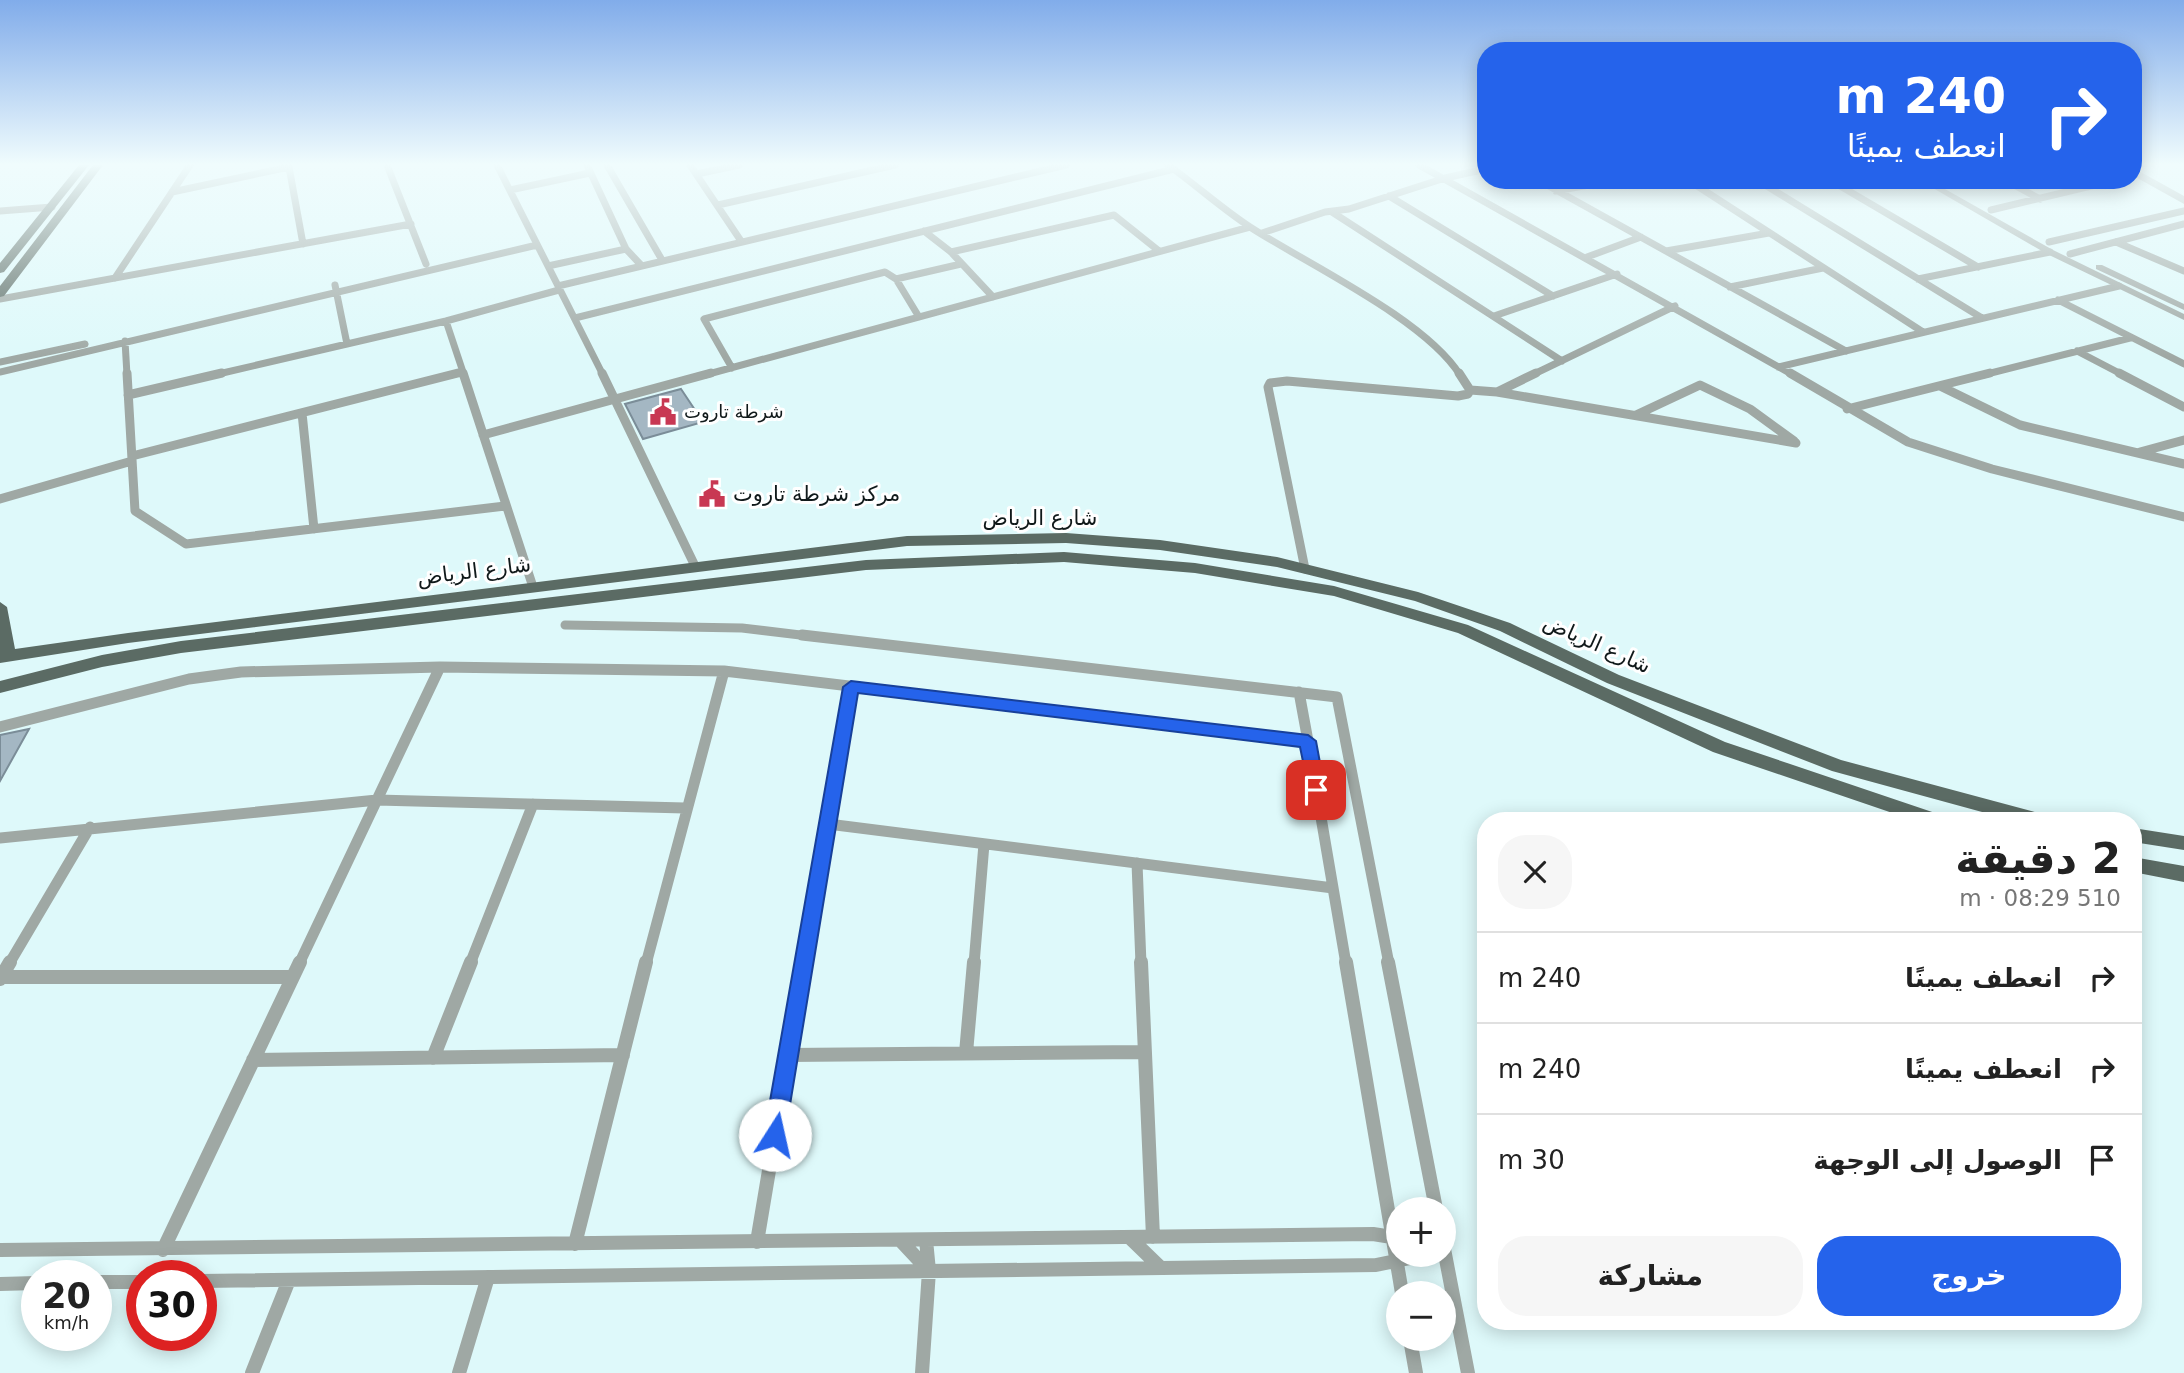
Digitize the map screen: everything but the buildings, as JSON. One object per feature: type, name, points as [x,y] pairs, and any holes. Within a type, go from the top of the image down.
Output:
[{"type":"main road","points":[[0,270],[34,229]]},
{"type":"main road","points":[[0,296],[50,229]]},
{"type":"main road","name":"شارع الرياض","points":[[4,656],[907,541],[1066,538],[1160,545],[1306,569],[1418,597],[1505,627],[1613,679],[1838,766],[2009,812]]},
{"type":"main road","name":"شارع الرياض","points":[[0,687],[102,661],[195,646],[866,565],[1064,557],[1195,568],[1334,591],[1463,629],[1719,747],[1911,812]]},
{"type":"main road","points":[[0,607],[4,656]]},
{"type":"main road","points":[[2142,836],[2184,843]]},
{"type":"main road","points":[[2142,866],[2184,874]]},
{"type":"street","points":[[115,278],[147,229]]},
{"type":"street","points":[[300,229],[303,244]]},
{"type":"street","points":[[0,296],[384,229]]},
{"type":"street","points":[[413,229],[426,264]]},
{"type":"street","points":[[530,229],[695,566]]},
{"type":"street","points":[[617,229],[626,249],[641,265]]},
{"type":"street","points":[[644,229],[662,260]]},
{"type":"street","points":[[733,229],[741,241]]},
{"type":"street","points":[[128,396],[446,321],[641,265],[792,229]]},
{"type":"street","points":[[575,318],[931,229]]},
{"type":"street","points":[[951,252],[1052,229]]},
{"type":"street","points":[[1132,229],[1160,251]]},
{"type":"street","points":[[482,435],[1242,229]]},
{"type":"street","points":[[1254,229],[1381,307],[1437,348],[1459,370],[1470,390]]},
{"type":"street","points":[[1262,233],[1274,229]]},
{"type":"street","points":[[1359,229],[1562,361]]},
{"type":"street","points":[[1443,229],[1553,296]]},
{"type":"street","points":[[1537,229],[1908,442],[1992,469],[2184,517]]},
{"type":"street","points":[[1626,229],[1846,351]]},
{"type":"street","points":[[1763,229],[1923,332]]},
{"type":"street","points":[[1837,229],[1982,318]]},
{"type":"street","points":[[1913,229],[1978,267]]},
{"type":"street","points":[[2016,229],[2119,286],[2184,317]]},
{"type":"street","points":[[2021,229],[2050,247],[2184,307]]},
{"type":"street","points":[[1918,279],[1978,267],[2117,229]]},
{"type":"street","points":[[2070,254],[2165,229]]},
{"type":"street","points":[[924,231],[951,252],[993,297]]},
{"type":"street","points":[[1666,251],[1769,233]]},
{"type":"street","points":[[1587,257],[1641,237]]},
{"type":"street","points":[[0,372],[426,264],[536,242]]},
{"type":"street","points":[[0,362],[536,242]]},
{"type":"street","points":[[2116,242],[2184,271]]},
{"type":"street","points":[[548,266],[626,249]]},
{"type":"street","points":[[896,279],[961,264]]},
{"type":"street","points":[[1730,287],[1823,268]]},
{"type":"street","points":[[732,368],[704,319],[885,272],[896,279],[919,317]]},
{"type":"street","points":[[1494,316],[1617,274]]},
{"type":"street","points":[[1778,367],[2119,286]]},
{"type":"street","points":[[336,288],[347,344]]},
{"type":"street","points":[[2058,300],[2184,364]]},
{"type":"street","points":[[1497,392],[1675,306]]},
{"type":"street","points":[[446,321],[533,587]]},
{"type":"street","points":[[1847,409],[2130,338]]},
{"type":"street","points":[[125,341],[135,511],[186,544],[505,506]]},
{"type":"street","points":[[2077,351],[2184,407]]},
{"type":"street","points":[[0,499],[132,459],[462,372]]},
{"type":"street","points":[[1306,569],[1268,387],[1270,383],[1287,382],[1458,396],[1468,394],[1470,390]]},
{"type":"street","points":[[1470,390],[1497,392],[1796,443],[1770,421],[1722,393],[1700,385],[1636,415]]},
{"type":"street","points":[[1940,386],[2020,425],[2184,464]]},
{"type":"street","points":[[302,413],[314,529]]},
{"type":"street","points":[[2137,453],[2184,440]]},
{"type":"street","points":[[565,625],[742,628],[1337,697],[1434,1197]]},
{"type":"street","points":[[0,727],[189,680],[241,673],[440,667],[724,671],[1308,741]]},
{"type":"street","points":[[163,1250],[440,667]]},
{"type":"street","points":[[575,1244],[685,808],[724,671]]},
{"type":"street","points":[[757,1242],[851,687]]},
{"type":"street","points":[[1299,692],[1388,1197]]},
{"type":"street","points":[[0,838],[377,800],[685,808]]},
{"type":"street","points":[[433,1058],[533,804]]},
{"type":"street","points":[[828,824],[1333,888]]},
{"type":"street","points":[[0,977],[90,827]]},
{"type":"street","points":[[966,1053],[984,844]]},
{"type":"street","points":[[1137,863],[1153,1237]]},
{"type":"street","points":[[0,977],[292,977]]},
{"type":"street","points":[[789,1055],[1145,1052]]},
{"type":"street","points":[[253,1060],[623,1055]]},
{"type":"street","points":[[0,1250],[1386,1236]]},
{"type":"street","points":[[1129,1237],[1161,1268]]},
{"type":"street","points":[[900,1240],[929,1271]]},
{"type":"street","points":[[922,1373],[929,1271],[926,1240]]},
{"type":"street","points":[[217,1281],[1386,1263]]},
{"type":"street","points":[[1447,1267],[1468,1373]]},
{"type":"street","points":[[459,1373],[488,1277]]},
{"type":"street","points":[[252,1373],[289,1280]]},
{"type":"street","points":[[0,1284],[21,1283]]},
{"type":"street","points":[[1412,1351],[1416,1373]]},
{"type":"place","name":"شرطة تاروت","points":[[663,412]]},
{"type":"place","name":"مركز شرطة تاروت","points":[[712,494]]},
{"type":"route","points":[[775,1135],[851,687],[1308,741],[1316,790]]}]
